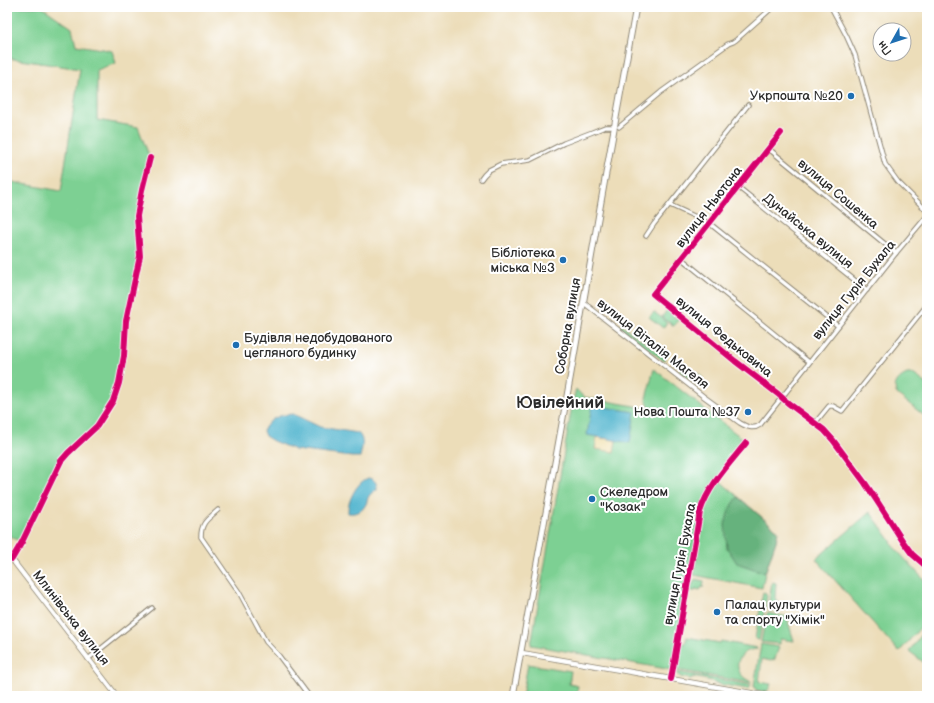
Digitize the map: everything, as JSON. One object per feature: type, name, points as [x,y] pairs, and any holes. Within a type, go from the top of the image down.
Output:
[{"type":"main road","name":"Соборна вулиця","points":[[514,696],[616,127],[636,7]]},
{"type":"street","points":[[481,178],[489,170],[501,164],[530,160],[590,132],[605,127],[616,127],[660,92],[728,44],[736,40],[773,7]]},
{"type":"street","points":[[831,7],[855,55],[885,164],[898,182],[927,211]]},
{"type":"street","points":[[646,236],[748,105]]},
{"type":"street","name":"вулиця Ньютона","points":[[653,294],[781,133]]},
{"type":"street","name":"вулиця Сошенка","points":[[769,149],[896,253]]},
{"type":"street","points":[[12,559],[22,542],[61,462],[68,453],[97,426],[113,401],[119,383],[124,356],[126,321],[140,256],[138,216],[142,190],[150,158]]},
{"type":"street","name":"Дунайська вулиця","points":[[738,187],[867,290]]},
{"type":"street","points":[[670,205],[709,223],[838,326]]},
{"type":"street","name":"вулиця Гурія Бухала","points":[[750,428],[756,428],[760,425],[927,216]]},
{"type":"street","points":[[682,259],[809,362]]},
{"type":"street","name":"вулиця Федьковича","points":[[653,294],[735,362],[781,397]]},
{"type":"street","name":"вулиця Віталія Магеля","points":[[584,303],[703,396],[740,423],[750,428]]},
{"type":"street","points":[[814,423],[829,406],[833,406],[842,411],[927,305]]},
{"type":"street","points":[[781,397],[824,430],[833,440],[873,495],[912,554],[927,567]]},
{"type":"street","name":"вулиця Гурія Бухала","points":[[671,679],[703,501],[709,490],[746,443]]},
{"type":"street","points":[[218,510],[204,522],[201,530],[201,536],[239,592],[266,642],[279,656],[310,696]]},
{"type":"street","name":"Млинівська вулиця","points":[[7,552],[117,696]]},
{"type":"street","points":[[88,659],[152,608]]},
{"type":"street","points":[[522,653],[769,696]]},
{"type":"green space","points":[[7,7],[42,7],[72,28],[76,45],[112,51],[116,63],[97,70],[97,120],[138,127],[150,158],[137,216],[140,256],[126,321],[124,356],[119,383],[113,401],[97,426],[61,461],[22,542],[7,535],[7,181],[61,191],[80,69],[7,58]]},
{"type":"green space","points":[[667,310],[679,320],[674,326],[662,317]]},
{"type":"green space","points":[[654,312],[667,322],[663,328],[649,317]]},
{"type":"green space","points":[[621,325],[666,358],[664,361],[619,327]]},
{"type":"green space","points":[[685,364],[703,378],[697,385],[679,371]]},
{"type":"green space","points":[[654,369],[743,439],[726,462],[728,465],[703,501],[672,670],[531,645],[576,389],[584,397],[650,410],[646,398]]},
{"type":"green space","points":[[907,374],[913,374],[927,384],[927,418],[897,394],[895,388],[897,382]]},
{"type":"green space","points":[[720,481],[778,531],[762,588],[694,575],[707,501]]},
{"type":"green space","points":[[738,497],[778,531],[765,573],[737,563],[727,548],[725,524],[729,510]]},
{"type":"green space","points":[[870,512],[893,546],[927,583],[927,620],[899,652],[816,559]]},
{"type":"green space","points":[[695,579],[704,581],[703,588],[702,587],[700,590],[696,589],[695,591],[691,591],[692,583],[694,583]]},
{"type":"green space","points":[[772,582],[776,583],[775,598],[782,609],[780,612],[768,609]]},
{"type":"green space","points":[[763,592],[767,596],[759,640],[755,639]]},
{"type":"green space","points":[[768,613],[788,617],[789,626],[794,641],[780,639],[780,644],[761,642],[766,615]]},
{"type":"green space","points":[[927,628],[927,665],[909,651]]},
{"type":"green space","points":[[687,637],[720,643],[721,641],[757,648],[744,653],[738,663],[740,674],[752,682],[677,670],[682,643],[685,644]]},
{"type":"green space","points":[[761,644],[779,647],[775,659],[771,661],[762,659],[759,682],[771,684],[766,692],[756,690],[754,686]]},
{"type":"green space","points":[[528,664],[571,671],[569,684],[578,686],[576,696],[522,696]]},
{"type":"green space","points":[[677,672],[751,685],[747,689],[714,683],[712,681],[694,677],[690,679],[681,677]]},
{"type":"sand","points":[[597,437],[616,440],[614,452],[595,449]]},
{"type":"water","points":[[592,405],[635,412],[630,443],[587,435]]},
{"type":"water","points":[[293,414],[320,427],[358,433],[362,438],[360,457],[295,450],[265,436],[263,431],[272,420],[279,416]]},
{"type":"water","points":[[368,478],[375,482],[377,489],[369,497],[362,510],[355,513],[348,513],[349,503],[354,492],[360,483]]},
{"type":"cycle path","points":[[781,133],[653,294],[735,361],[824,430],[865,483],[912,554],[927,567]]},
{"type":"cycle path","points":[[12,559],[22,542],[61,461],[97,426],[113,401],[119,383],[124,356],[126,321],[140,256],[137,216],[150,158]]},
{"type":"cycle path","points":[[671,679],[700,512],[708,493],[726,467],[746,443]]},
{"type":"place","name":"Укрпошта №20","points":[[851,96]]},
{"type":"place","name":"Бібліотека міська №3","points":[[563,260]]},
{"type":"place","name":"Будівля недобудованого цегляного будинку","points":[[236,345]]},
{"type":"place","name":"Нова Пошта №37","points":[[748,412]]},
{"type":"place","name":"Скеледром \"Козак\"","points":[[592,499]]},
{"type":"place","name":"Палац культури та спорту \"Хімік\"","points":[[717,612]]},
{"type":"district","name":"Ювілейний","points":[[560,403]]}]
